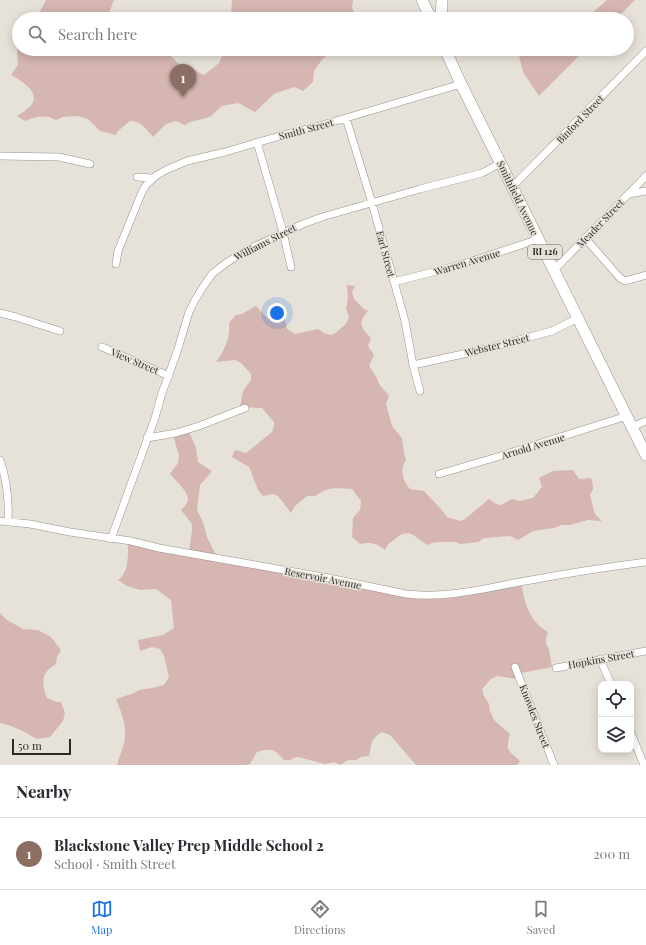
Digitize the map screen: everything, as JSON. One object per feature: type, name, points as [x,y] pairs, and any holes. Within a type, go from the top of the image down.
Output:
[{"type":"main road","points":[[422,0],[428,12]]},
{"type":"main road","points":[[441,12],[442,0]]},
{"type":"main road","name":"Smithfield Avenue","points":[[448,56],[646,454]]},
{"type":"street","name":"Binford Street","points":[[513,186],[646,51]]},
{"type":"street","name":"Smith Street","points":[[152,178],[187,161],[225,152],[346,118],[461,84]]},
{"type":"street","name":"Earl Street","points":[[346,118],[372,203],[405,322],[420,392]]},
{"type":"street","points":[[257,142],[284,232],[292,267]]},
{"type":"street","points":[[0,156],[59,157],[90,164]]},
{"type":"street","name":"Williams Street","points":[[110,539],[147,438],[190,312],[199,293],[212,274],[233,258],[247,250],[303,224],[322,217],[482,173],[501,163]]},
{"type":"street","name":"Meader Street","points":[[554,269],[646,176]]},
{"type":"street","points":[[137,177],[152,178]]},
{"type":"street","points":[[116,264],[118,251],[138,201],[144,188],[152,178]]},
{"type":"street","points":[[628,194],[646,191]]},
{"type":"street","points":[[585,238],[620,278],[625,281],[646,275]]},
{"type":"street","name":"Warren Avenue","points":[[394,282],[460,265],[539,239]]},
{"type":"street","points":[[0,313],[60,331]]},
{"type":"street","name":"Webster Street","points":[[413,365],[552,331],[578,318]]},
{"type":"street","name":"View Street","points":[[102,347],[168,376]]},
{"type":"street","points":[[147,438],[176,433],[199,426],[245,408]]},
{"type":"street","name":"Arnold Avenue","points":[[439,474],[627,416]]},
{"type":"street","points":[[632,427],[646,421]]},
{"type":"street","points":[[0,460],[4,469],[7,485],[8,522]]},
{"type":"street","name":"Reservoir Avenue","points":[[0,521],[30,524],[110,539],[130,541],[159,548],[329,578],[392,592],[415,595],[452,594],[646,562]]},
{"type":"street","name":"Hopkins Street","points":[[556,668],[646,651]]},
{"type":"street","points":[[600,659],[610,681]]},
{"type":"street","name":"Knowles Street","points":[[515,667],[554,765]]},
{"type":"street","points":[[634,740],[644,765]]},
{"type":"shaded area","points":[[46,0],[114,0],[109,12],[40,12]]},
{"type":"shaded area","points":[[232,0],[353,0],[352,8],[354,12],[231,12]]},
{"type":"shaded area","points":[[607,0],[635,0],[623,12],[593,12]]},
{"type":"shaded area","points":[[17,56],[171,56],[181,67],[190,68],[204,75],[219,63],[222,56],[326,56],[314,71],[313,82],[303,91],[294,87],[274,94],[255,112],[238,103],[222,106],[210,117],[190,122],[185,125],[176,121],[166,124],[153,137],[143,126],[134,121],[130,121],[118,131],[116,135],[100,131],[88,119],[78,116],[63,117],[56,120],[48,117],[40,117],[25,121],[17,116],[31,106],[34,99],[28,86],[11,75],[18,65]]},
{"type":"shaded area","points":[[519,56],[579,56],[539,96],[523,72]]},
{"type":"shaded area","points":[[347,285],[355,286],[352,292],[354,299],[368,311],[361,322],[363,328],[371,338],[368,346],[374,355],[369,366],[379,384],[389,396],[386,404],[392,426],[402,438],[406,460],[402,471],[405,482],[410,489],[424,491],[447,517],[460,521],[465,519],[489,499],[496,504],[501,505],[512,499],[519,501],[533,498],[542,487],[539,478],[553,471],[573,470],[579,479],[591,478],[593,489],[590,495],[595,514],[602,521],[588,520],[570,525],[562,525],[554,528],[533,531],[518,540],[510,536],[484,538],[478,542],[460,544],[456,542],[435,542],[427,545],[416,536],[404,533],[391,542],[385,550],[373,544],[360,544],[352,537],[353,518],[360,510],[361,501],[352,489],[333,488],[315,496],[307,496],[295,506],[291,513],[278,496],[273,494],[263,496],[258,490],[249,467],[232,457],[235,450],[246,453],[272,432],[274,422],[262,408],[240,407],[243,391],[251,380],[251,374],[241,363],[235,360],[216,362],[226,344],[229,333],[229,323],[236,315],[242,314],[256,306],[272,320],[279,319],[284,316],[287,329],[295,334],[318,329],[330,335],[334,334],[346,324],[349,317],[346,308],[348,298]]},
{"type":"shaded area","points":[[188,429],[196,448],[198,462],[212,471],[200,485],[197,510],[203,522],[207,537],[217,557],[409,594],[434,595],[521,582],[528,610],[536,622],[548,632],[546,644],[549,649],[552,667],[521,673],[517,679],[497,676],[491,679],[482,689],[494,720],[510,734],[508,747],[510,752],[520,761],[517,765],[416,765],[390,735],[382,732],[373,739],[369,756],[361,757],[356,760],[348,760],[340,765],[334,762],[325,764],[298,757],[291,760],[284,760],[272,750],[266,750],[257,752],[250,764],[246,765],[117,765],[125,738],[125,725],[116,699],[139,690],[164,685],[169,677],[164,656],[160,649],[152,647],[140,651],[138,640],[163,635],[174,628],[171,600],[156,589],[140,590],[127,586],[118,580],[122,577],[126,568],[128,558],[128,542],[189,551],[192,524],[181,510],[187,503],[188,497],[170,474],[178,463],[179,456],[173,435]]},
{"type":"shaded area","points":[[0,613],[7,620],[23,629],[38,630],[51,637],[61,650],[57,657],[56,664],[45,674],[43,683],[47,698],[61,702],[65,713],[63,721],[50,737],[37,739],[10,726],[0,723]]},
{"type":"place","name":"Blackstone Valley Prep Middle School 2","points":[[183,97]]}]
